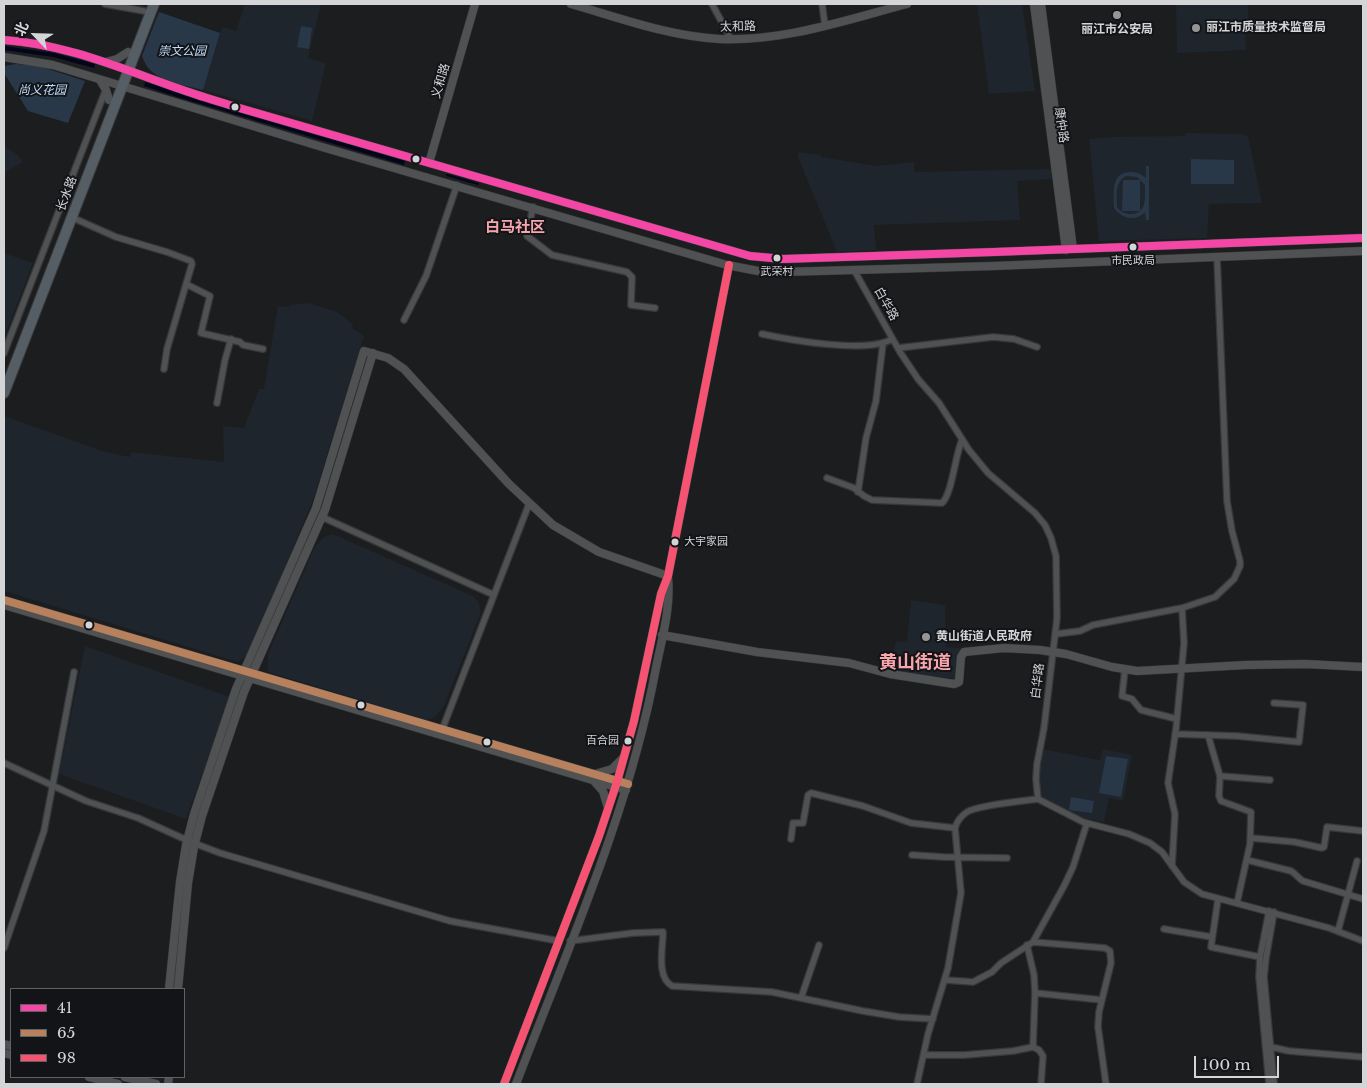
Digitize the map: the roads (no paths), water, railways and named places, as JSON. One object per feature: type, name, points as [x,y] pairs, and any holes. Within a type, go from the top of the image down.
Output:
[{"type":"highway","name":"长水路","points":[[4,375],[114,87],[125,69],[154,4]]},
{"type":"highway","name":"长水路","points":[[125,69],[128,52],[146,8]]},
{"type":"highway","name":"长水路","points":[[4,392],[71,218],[114,87]]},
{"type":"street","points":[[105,4],[146,8]]},
{"type":"street","name":"义和路","points":[[429,164],[475,4]]},
{"type":"street","name":"太和路","points":[[571,4],[659,30],[706,38],[731,39],[778,36],[906,4]]},
{"type":"street","points":[[712,4],[731,39]]},
{"type":"street","points":[[822,4],[826,25]]},
{"type":"street","name":"康仲路","points":[[1034,4],[1070,250]]},
{"type":"street","name":"康仲路","points":[[1041,4],[1070,250]]},
{"type":"street","points":[[4,40],[56,47],[106,62],[211,99],[740,254],[771,258],[852,257],[1363,238]]},
{"type":"street","points":[[106,62],[117,59],[128,52]]},
{"type":"street","points":[[4,57],[53,65],[100,80],[114,87],[729,265],[770,272],[1363,252]]},
{"type":"street","points":[[4,353],[114,87]]},
{"type":"street","points":[[404,320],[426,276],[457,185]]},
{"type":"street","points":[[534,207],[527,236],[552,255],[627,272],[632,277],[631,305],[655,308]]},
{"type":"street","points":[[71,218],[125,241],[167,252],[191,261],[192,264],[167,349],[164,369]]},
{"type":"street","points":[[1056,634],[1080,631],[1094,625],[1182,608],[1215,597],[1234,579],[1240,566],[1227,500],[1217,257]]},
{"type":"street","points":[[504,1084],[609,809],[625,755],[661,594],[668,576],[729,265]]},
{"type":"street","name":"白华路","points":[[854,270],[898,348],[918,379],[939,403],[962,440],[988,474],[1035,513],[1048,532],[1056,556],[1057,618],[1044,728],[1037,764],[1038,799]]},
{"type":"street","points":[[186,284],[210,296],[202,333],[231,339],[243,345],[263,349]]},
{"type":"street","points":[[762,334],[820,344],[846,345],[883,343],[892,338]]},
{"type":"street","points":[[898,348],[993,337],[1014,339],[1037,348]]},
{"type":"street","points":[[217,403],[231,339]]},
{"type":"street","points":[[858,492],[866,438],[876,402],[883,343]]},
{"type":"street","points":[[368,352],[388,358],[404,369],[495,470],[553,525],[588,547],[616,559],[668,576]]},
{"type":"street","points":[[248,675],[322,517],[368,352]]},
{"type":"street","points":[[169,988],[180,882],[191,842],[208,798],[248,675],[316,508],[368,352]]},
{"type":"street","points":[[826,478],[854,488],[868,498],[877,500],[942,503],[947,497],[956,456],[962,440]]},
{"type":"street","points":[[442,730],[530,504]]},
{"type":"street","points":[[322,517],[494,595]]},
{"type":"street","points":[[516,1084],[627,787],[645,723],[670,597],[668,576]]},
{"type":"street","points":[[4,600],[248,675],[627,787]]},
{"type":"street","points":[[4,605],[442,730],[593,777],[603,791],[609,809]]},
{"type":"street","points":[[1172,866],[1175,814],[1168,783],[1177,719],[1184,643],[1182,608]]},
{"type":"street","points":[[662,635],[757,652],[849,663],[890,674],[954,684],[959,682],[961,657],[966,651],[1015,648],[1053,652],[1137,672],[1227,665],[1286,664],[1363,667]]},
{"type":"street","points":[[1125,669],[1122,696],[1132,699],[1141,710],[1177,719]]},
{"type":"street","points":[[4,948],[41,843],[74,672]]},
{"type":"street","points":[[1175,734],[1237,736],[1299,742],[1303,705],[1274,702]]},
{"type":"street","points":[[1208,736],[1220,776],[1219,796],[1221,801],[1251,812],[1251,838],[1248,860],[1237,903]]},
{"type":"street","points":[[593,777],[612,769],[620,763],[625,755]]},
{"type":"street","points":[[4,764],[86,802],[145,821],[191,842],[450,921],[559,941]]},
{"type":"street","points":[[1220,776],[1270,780]]},
{"type":"street","points":[[791,839],[793,823],[803,822],[808,795],[811,793],[863,806],[911,822],[955,828]]},
{"type":"street","points":[[917,1084],[932,1019],[946,980],[961,893],[955,828],[963,815],[973,809],[1038,799],[1087,823],[1129,834],[1143,840],[1162,852],[1188,885],[1202,894],[1338,931],[1363,941]]},
{"type":"street","points":[[946,980],[973,982],[992,972],[1001,963],[1030,944],[1073,867],[1087,823]]},
{"type":"street","points":[[1251,838],[1295,842],[1322,848],[1324,847],[1327,827],[1363,831]]},
{"type":"street","points":[[178,988],[191,842]]},
{"type":"street","points":[[912,855],[958,858],[1007,858]]},
{"type":"street","points":[[1248,860],[1291,872],[1303,881],[1363,899]]},
{"type":"street","points":[[1338,931],[1357,861]]},
{"type":"street","points":[[1218,899],[1211,947],[1260,957]]},
{"type":"street","points":[[1269,1084],[1259,984],[1260,957],[1272,912]]},
{"type":"street","points":[[1272,912],[1264,977],[1274,1084]]},
{"type":"street","points":[[1164,929],[1212,936]]},
{"type":"street","points":[[570,942],[633,933],[663,932],[663,975],[669,984],[766,992],[899,1017],[932,1019]]},
{"type":"street","points":[[1030,944],[1035,993],[1033,1047]]},
{"type":"street","points":[[1030,944],[1105,948],[1109,950],[1111,963],[1098,1020],[1098,1033],[1106,1084]]},
{"type":"street","points":[[801,998],[819,945]]},
{"type":"street","points":[[1035,993],[1102,1000]]},
{"type":"street","points":[[924,1055],[964,1055],[1033,1047],[1039,1050],[1043,1056],[1041,1084]]},
{"type":"street","points":[[1271,1047],[1289,1051],[1363,1057]]},
{"type":"street","points":[[93,1078],[118,1084]]},
{"type":"street","points":[[130,1078],[158,1084]]},
{"type":"waterway","points":[[447,175],[478,184]]},
{"type":"place","name":"丽江市公安局","points":[[1117,15]]},
{"type":"place","name":"丽江市质量技术监督局","points":[[1196,28]]},
{"type":"place","name":"市民政局","points":[[1133,247]]},
{"type":"place","name":"武荣村","points":[[777,258]]},
{"type":"place","name":"大宇家园","points":[[675,542]]},
{"type":"place","name":"黄山街道人民政府","points":[[926,637]]},
{"type":"place","name":"百合园","points":[[628,741]]},
{"type":"district","name":"白马社区","points":[[515,228]]},
{"type":"district","name":"黄山街道","points":[[915,663]]},
{"type":"park label","name":"崇文公园","points":[[182,52]]},
{"type":"park label","name":"尚义花园","points":[[42,91]]}]
